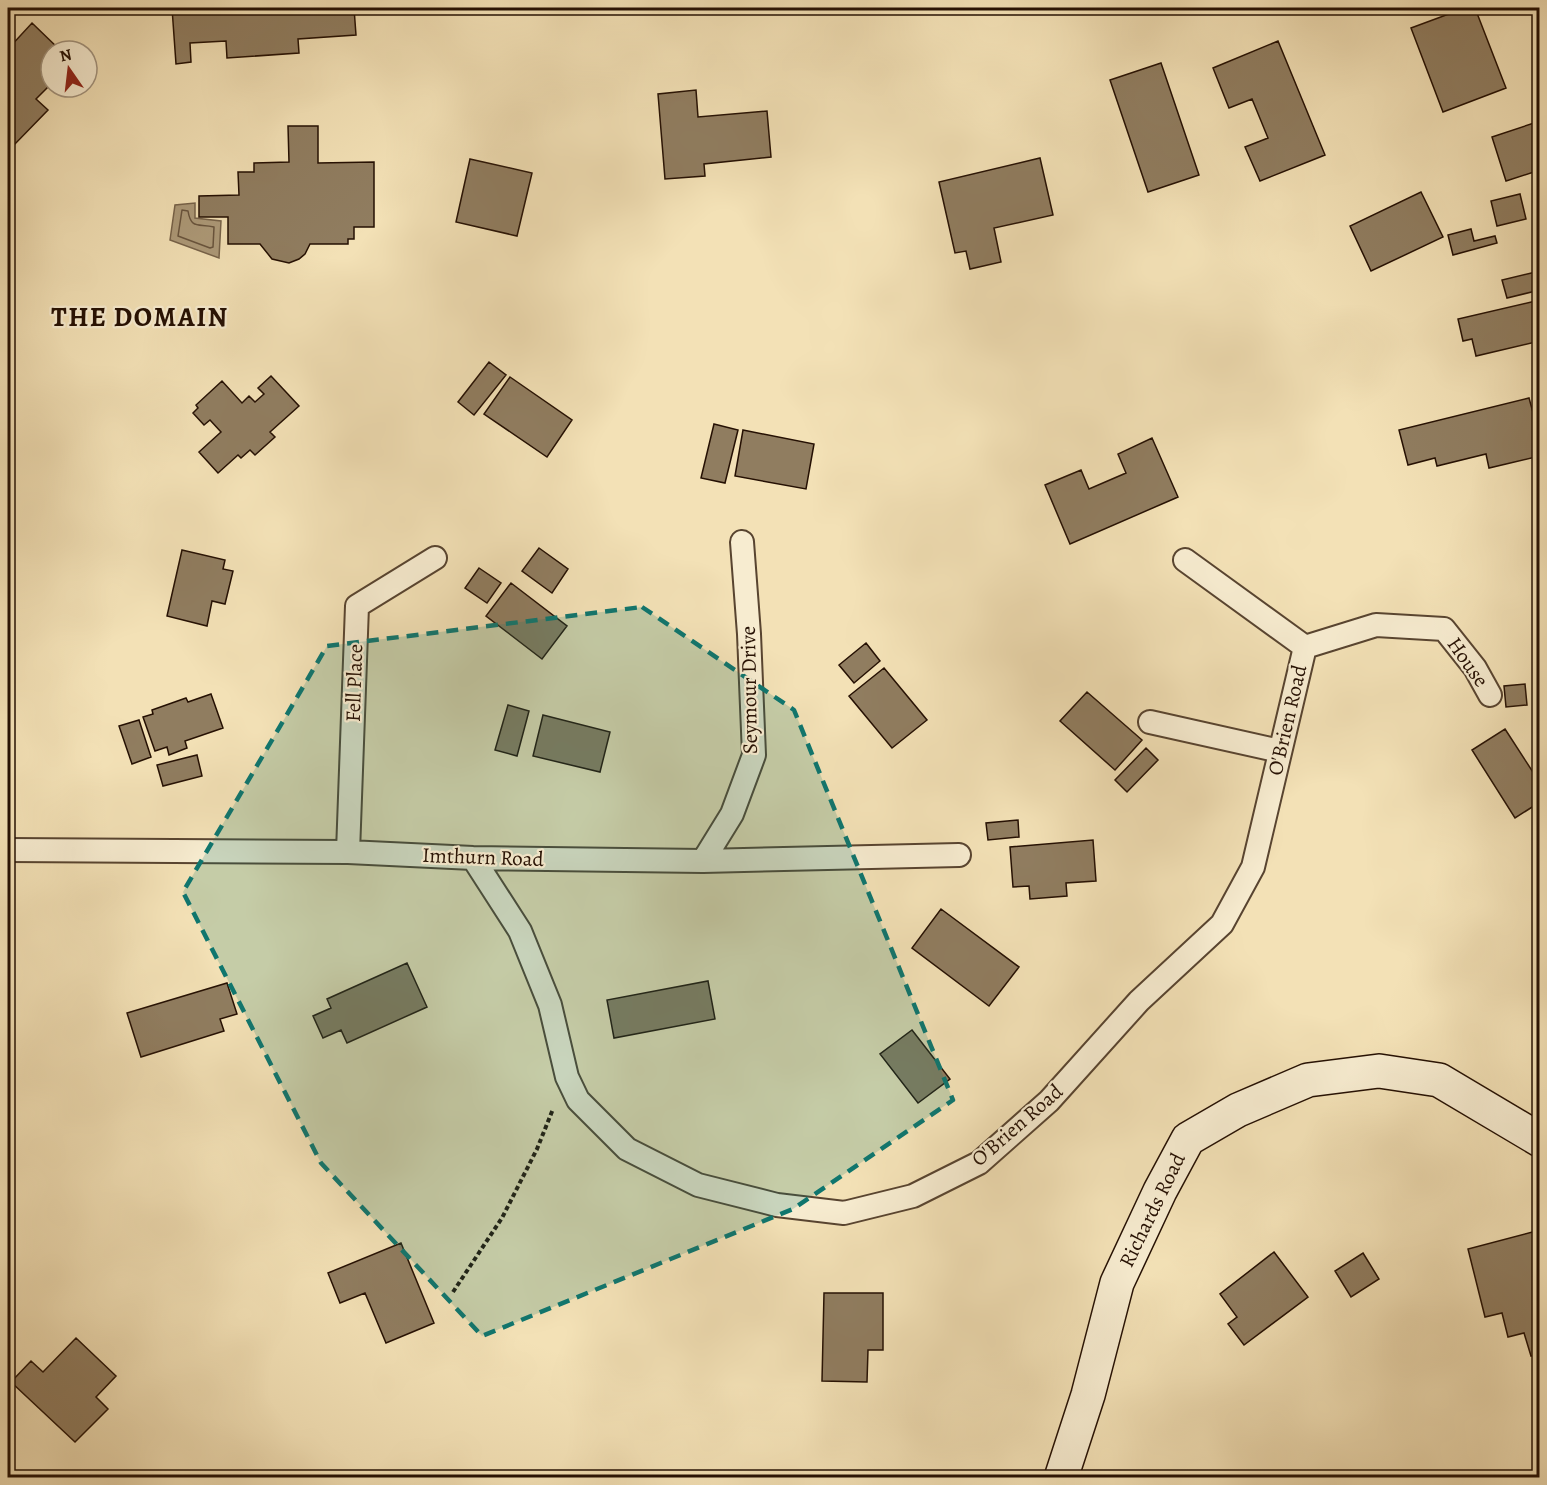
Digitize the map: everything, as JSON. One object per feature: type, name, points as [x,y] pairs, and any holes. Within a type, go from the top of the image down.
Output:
[{"type":"street","name":"Seymour Drive","points":[[703,861],[732,814],[754,755],[742,542]]},
{"type":"street","name":"Fell Place","points":[[348,852],[357,606],[435,558]]},
{"type":"street","name":"O'Brien Road","points":[[473,858],[520,932],[550,1005],[567,1077],[578,1100],[627,1149],[698,1185],[777,1205],[844,1213],[913,1196],[979,1163],[1049,1101],[1139,1001],[1222,924],[1253,867],[1305,646],[1185,560]]},
{"type":"street","name":"House","points":[[1305,646],[1376,625],[1444,629],[1475,668],[1490,695]]},
{"type":"street","points":[[1150,722],[1280,751]]},
{"type":"street","name":"Imthurn Road","points":[[8,850],[348,852],[473,858],[703,861],[959,855]]},
{"type":"street","name":"Richards Road","points":[[1061,1478],[1088,1395],[1117,1283],[1160,1191],[1188,1139],[1238,1110],[1308,1080],[1379,1071],[1439,1080],[1539,1140]]},
{"type":"path","points":[[453,1292],[502,1218],[537,1149],[567,1077]]},
{"type":"highlighted area","points":[[642,607],[794,710],[953,1100],[793,1209],[482,1336],[321,1163],[183,892],[327,646]]},
{"type":"water","points":[[195,203],[195,218],[221,221],[219,258],[170,240],[175,205]]},
{"type":"building","points":[[172,8],[354,8],[356,35],[298,39],[299,53],[227,58],[226,41],[190,43],[191,62],[176,64]]},
{"type":"building","points":[[1465,8],[1475,8],[1506,88],[1443,112],[1411,28]]},
{"type":"building","points":[[32,23],[49,39],[39,39],[39,96],[36,99],[48,110],[14,145],[8,139],[8,49]]},
{"type":"building","points":[[1278,41],[1325,155],[1260,181],[1245,147],[1268,138],[1252,99],[1229,108],[1213,68]]},
{"type":"building","points":[[1161,63],[1199,175],[1148,192],[1110,80]]},
{"type":"building","points":[[696,90],[698,117],[767,111],[771,157],[704,164],[705,176],[665,179],[658,94]]},
{"type":"building","points":[[1540,121],[1540,170],[1506,181],[1492,137]]},
{"type":"building","points":[[288,126],[318,126],[318,163],[374,162],[374,227],[354,227],[354,239],[348,239],[348,244],[310,244],[305,254],[289,263],[272,259],[260,244],[228,244],[228,217],[199,217],[199,196],[239,195],[238,172],[254,172],[254,163],[289,162]]},
{"type":"building","points":[[1040,158],[1053,215],[994,228],[1001,262],[970,269],[966,251],[955,253],[939,182]]},
{"type":"building","points":[[470,159],[532,173],[517,236],[456,222]]},
{"type":"building","points":[[1421,192],[1443,237],[1371,271],[1350,226]]},
{"type":"building","points":[[1520,194],[1526,219],[1497,226],[1491,201]]},
{"type":"building","points":[[1471,229],[1474,241],[1495,236],[1497,243],[1453,255],[1448,235]]},
{"type":"building","points":[[1540,271],[1540,290],[1507,298],[1502,280]]},
{"type":"building","points":[[1540,300],[1540,341],[1476,356],[1472,339],[1463,341],[1458,319]]},
{"type":"building","points":[[489,362],[506,375],[474,415],[458,402]]},
{"type":"building","points":[[271,376],[299,406],[270,432],[275,437],[255,455],[250,450],[241,458],[238,455],[218,473],[199,452],[221,432],[210,420],[204,425],[193,413],[198,408],[196,405],[222,381],[242,403],[249,396],[255,402],[264,394],[258,388]]},
{"type":"building","points":[[510,377],[572,420],[547,457],[484,414]]},
{"type":"building","points":[[1529,398],[1540,438],[1540,456],[1489,468],[1486,454],[1437,466],[1435,458],[1408,465],[1399,430]]},
{"type":"building","points":[[714,424],[738,430],[725,483],[701,478]]},
{"type":"building","points":[[743,430],[814,444],[806,489],[735,476]]},
{"type":"building","points":[[1152,438],[1178,497],[1070,544],[1045,485],[1081,470],[1089,489],[1126,473],[1118,454]]},
{"type":"building","points":[[539,548],[568,569],[552,593],[522,571]]},
{"type":"building","points":[[182,550],[225,560],[223,569],[233,571],[225,604],[212,601],[207,626],[167,616]]},
{"type":"building","points":[[479,568],[501,583],[487,603],[465,588]]},
{"type":"building","points":[[511,583],[567,626],[542,659],[486,616]]},
{"type":"building","points":[[866,643],[880,661],[854,683],[839,665]]},
{"type":"building","points":[[884,668],[927,720],[892,748],[849,696]]},
{"type":"building","points":[[1525,684],[1527,705],[1506,707],[1504,686]]},
{"type":"building","points":[[1087,692],[1142,740],[1115,770],[1060,721]]},
{"type":"building","points":[[211,694],[223,728],[185,741],[187,748],[169,755],[167,747],[155,751],[143,717],[153,714],[152,710],[186,698],[188,702]]},
{"type":"building","points":[[508,705],[529,711],[517,756],[495,750]]},
{"type":"building","points":[[543,715],[610,732],[600,772],[533,756]]},
{"type":"building","points":[[139,720],[151,757],[132,764],[119,726]]},
{"type":"building","points":[[1505,729],[1540,783],[1540,802],[1515,818],[1472,750]]},
{"type":"building","points":[[1146,748],[1158,760],[1127,792],[1115,780]]},
{"type":"building","points":[[197,755],[202,776],[163,786],[157,765]]},
{"type":"building","points":[[1018,820],[1019,837],[988,840],[986,823]]},
{"type":"building","points":[[1093,840],[1096,881],[1066,883],[1067,896],[1030,899],[1029,886],[1013,887],[1010,847]]},
{"type":"building","points":[[941,909],[1019,967],[989,1006],[912,948]]},
{"type":"building","points":[[407,963],[427,1007],[347,1043],[341,1030],[323,1038],[313,1016],[331,1008],[327,999]]},
{"type":"building","points":[[708,981],[715,1019],[614,1038],[607,1000]]},
{"type":"building","points":[[227,983],[237,1014],[220,1019],[224,1031],[141,1057],[127,1013]]},
{"type":"building","points":[[912,1030],[950,1079],[918,1103],[880,1054]]},
{"type":"building","points":[[1540,1230],[1540,1354],[1531,1356],[1524,1333],[1508,1337],[1502,1313],[1485,1317],[1468,1249]]},
{"type":"building","points":[[401,1243],[434,1323],[386,1343],[365,1293],[340,1303],[328,1273]]},
{"type":"building","points":[[1274,1252],[1308,1297],[1244,1345],[1228,1324],[1237,1317],[1220,1294]]},
{"type":"building","points":[[1363,1253],[1379,1279],[1351,1297],[1335,1271]]},
{"type":"building","points":[[824,1293],[883,1293],[883,1350],[868,1350],[867,1382],[822,1381]]},
{"type":"building","points":[[76,1338],[116,1376],[96,1397],[108,1409],[75,1442],[11,1382],[31,1361],[43,1372]]},
{"type":"district","name":"THE DOMAIN","points":[[140,317]]}]
